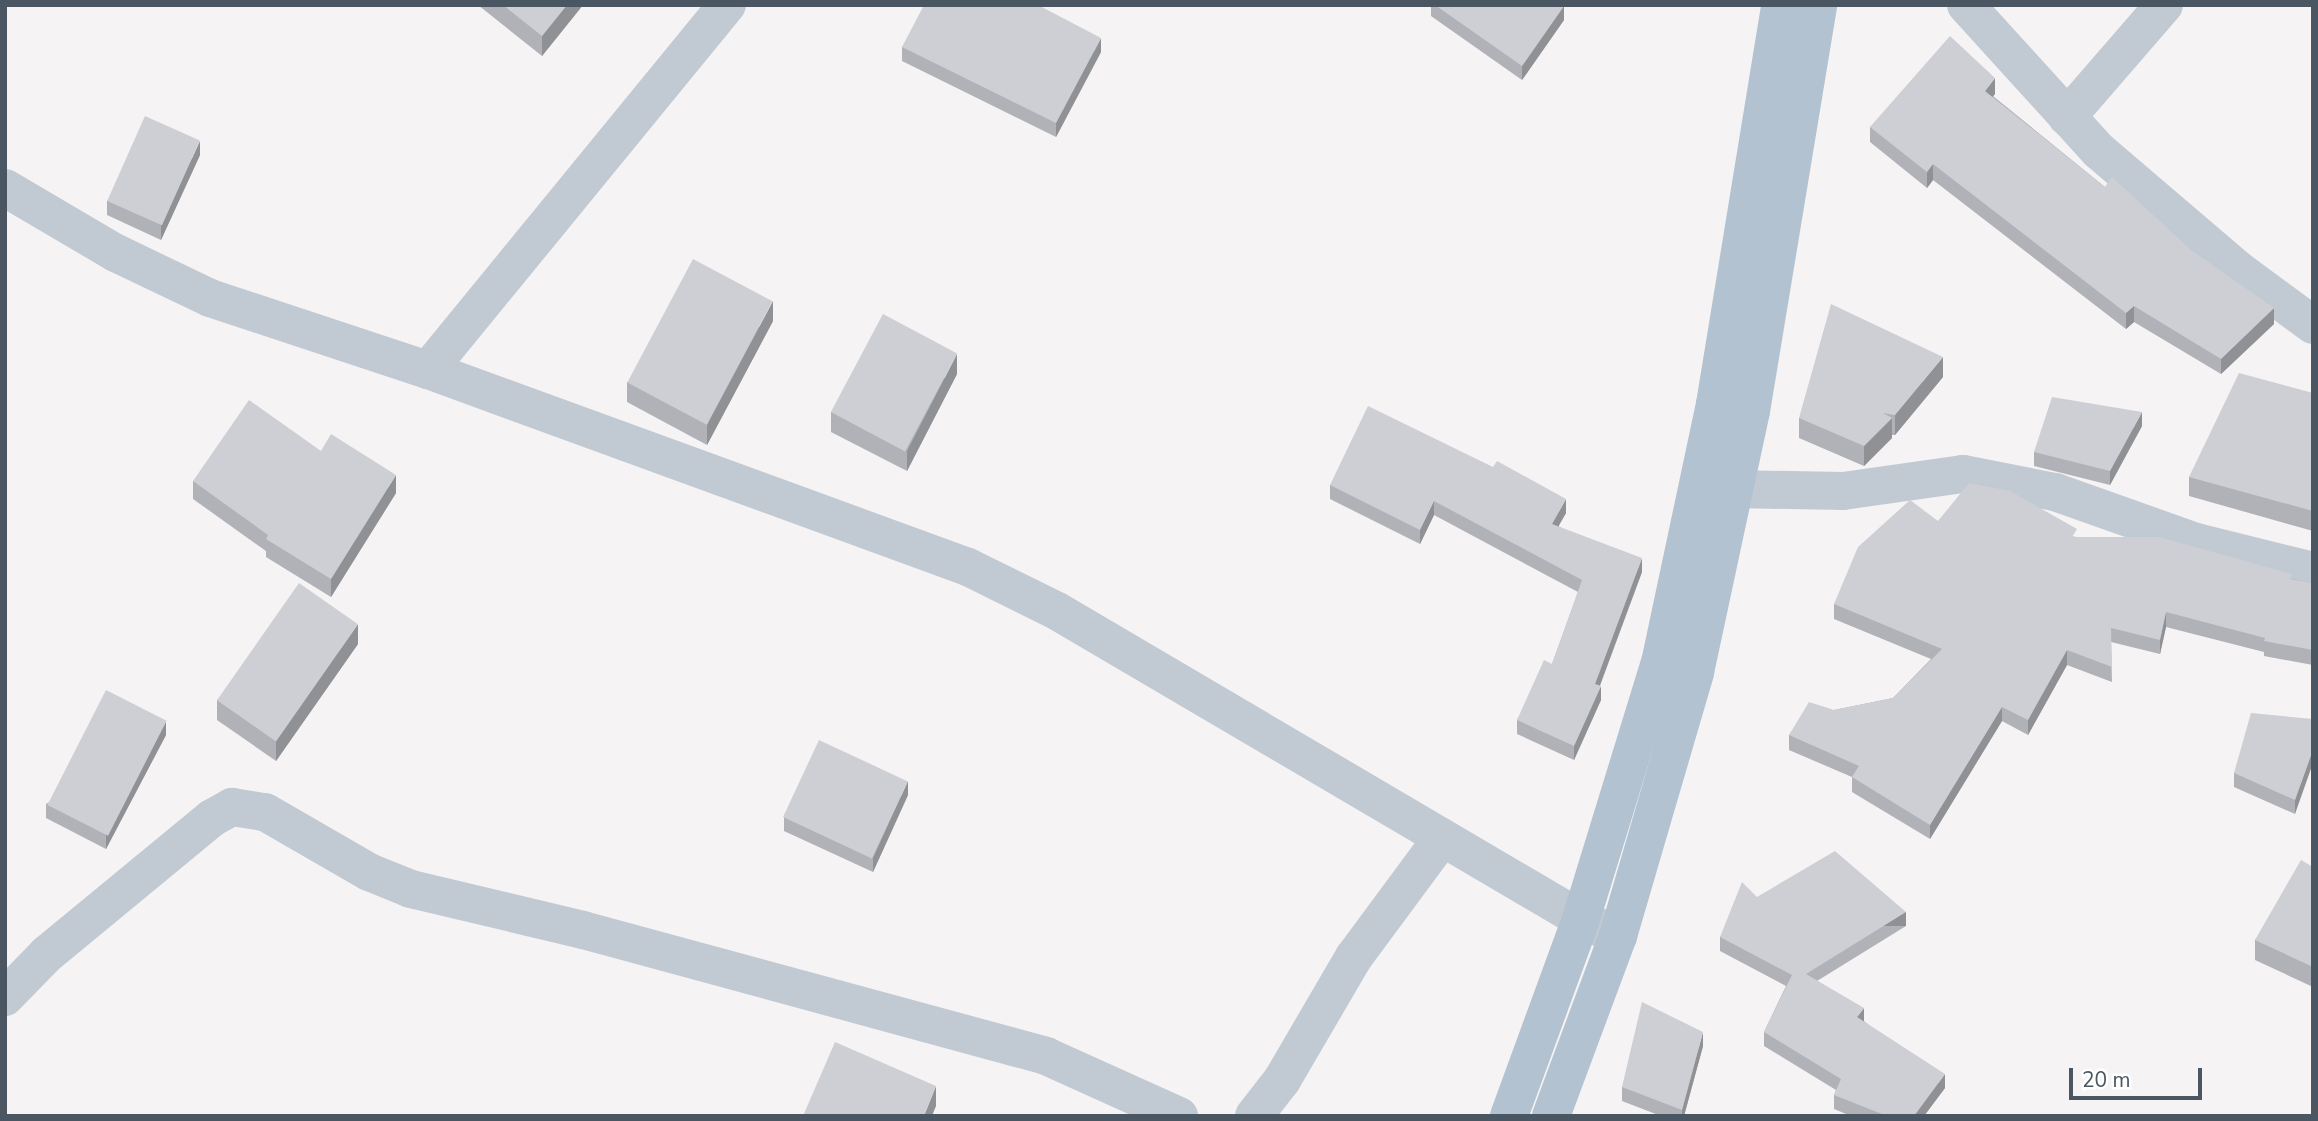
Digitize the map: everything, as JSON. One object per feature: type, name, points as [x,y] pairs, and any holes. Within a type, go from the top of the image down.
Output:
[{"type":"main road","points":[[1509,1116],[1581,919],[1660,663],[1715,404],[1780,5]]},
{"type":"main road","points":[[1551,1116],[1618,936],[1695,672],[1734,489],[1818,5]]},
{"type":"street","points":[[428,370],[727,5]]},
{"type":"street","points":[[1966,5],[2099,151],[2237,269],[2313,325]]},
{"type":"street","points":[[2067,117],[2164,5]]},
{"type":"street","points":[[5,188],[116,253],[210,298],[428,370],[968,568],[1057,611],[1441,838],[1581,919],[1618,936]]},
{"type":"street","points":[[1734,489],[1843,491],[1963,474],[2055,492],[2196,542],[2313,571]]},
{"type":"street","points":[[5,997],[47,954],[212,818],[232,807],[265,812],[369,872],[411,889],[583,930],[1046,1056],[1179,1116]]},
{"type":"street","points":[[1254,1116],[1282,1080],[1354,957],[1441,838]]},
{"type":"building","points":[[503,5],[567,5],[542,36]]},
{"type":"building","points":[[924,5],[1038,5],[1101,38],[1056,123],[902,47]]},
{"type":"building","points":[[1435,5],[1564,5],[1564,6],[1522,66]]},
{"type":"building","points":[[1950,36],[1995,78],[1985,91],[2105,187],[2112,177],[2191,250],[2274,308],[2221,359],[2134,306],[2126,313],[1933,164],[1927,172],[1870,127]]},
{"type":"building","points":[[145,116],[200,140],[162,225],[107,201]]},
{"type":"building","points":[[693,259],[772,301],[707,425],[627,383]]},
{"type":"building","points":[[1831,304],[1943,357],[1895,415],[1883,413],[1892,418],[1864,446],[1799,418]]},
{"type":"building","points":[[883,314],[957,353],[905,451],[831,412]]},
{"type":"building","points":[[2239,373],[2313,393],[2313,511],[2189,477]]},
{"type":"building","points":[[2052,397],[2142,412],[2110,471],[2034,452]]},
{"type":"building","points":[[249,400],[321,451],[331,434],[396,475],[331,579],[266,539],[268,535],[193,481]]},
{"type":"building","points":[[1368,406],[1493,467],[1497,461],[1566,499],[1552,524],[1642,558],[1595,684],[1601,686],[1574,746],[1517,720],[1544,660],[1552,664],[1582,580],[1434,501],[1420,530],[1330,485]]},
{"type":"building","points":[[1969,483],[2010,491],[2077,529],[2072,537],[2159,537],[2292,574],[2290,579],[2313,583],[2313,650],[2264,641],[2265,638],[2166,612],[2160,640],[2111,628],[2112,667],[2067,650],[2028,720],[2002,707],[1930,825],[1852,777],[1859,766],[1789,735],[1809,702],[1834,710],[1893,698],[1942,649],[1834,604],[1858,547],[1910,500],[1938,521]]},
{"type":"building","points":[[299,583],[358,624],[276,741],[217,700]]},
{"type":"building","points":[[106,690],[167,721],[108,836],[47,805]]},
{"type":"building","points":[[2251,713],[2313,719],[2313,749],[2295,800],[2234,773]]},
{"type":"building","points":[[819,740],[908,781],[872,858],[783,817]]},
{"type":"building","points":[[1835,851],[1906,912],[1806,974],[1864,1008],[1857,1017],[1945,1074],[1914,1116],[1887,1116],[1834,1095],[1841,1079],[1764,1032],[1792,975],[1720,937],[1742,882],[1757,897]]},
{"type":"building","points":[[2301,860],[2313,867],[2313,967],[2255,940]]},
{"type":"building","points":[[1642,1002],[1703,1032],[1682,1110],[1622,1087]]},
{"type":"building","points":[[835,1042],[936,1086],[924,1116],[803,1116]]}]
